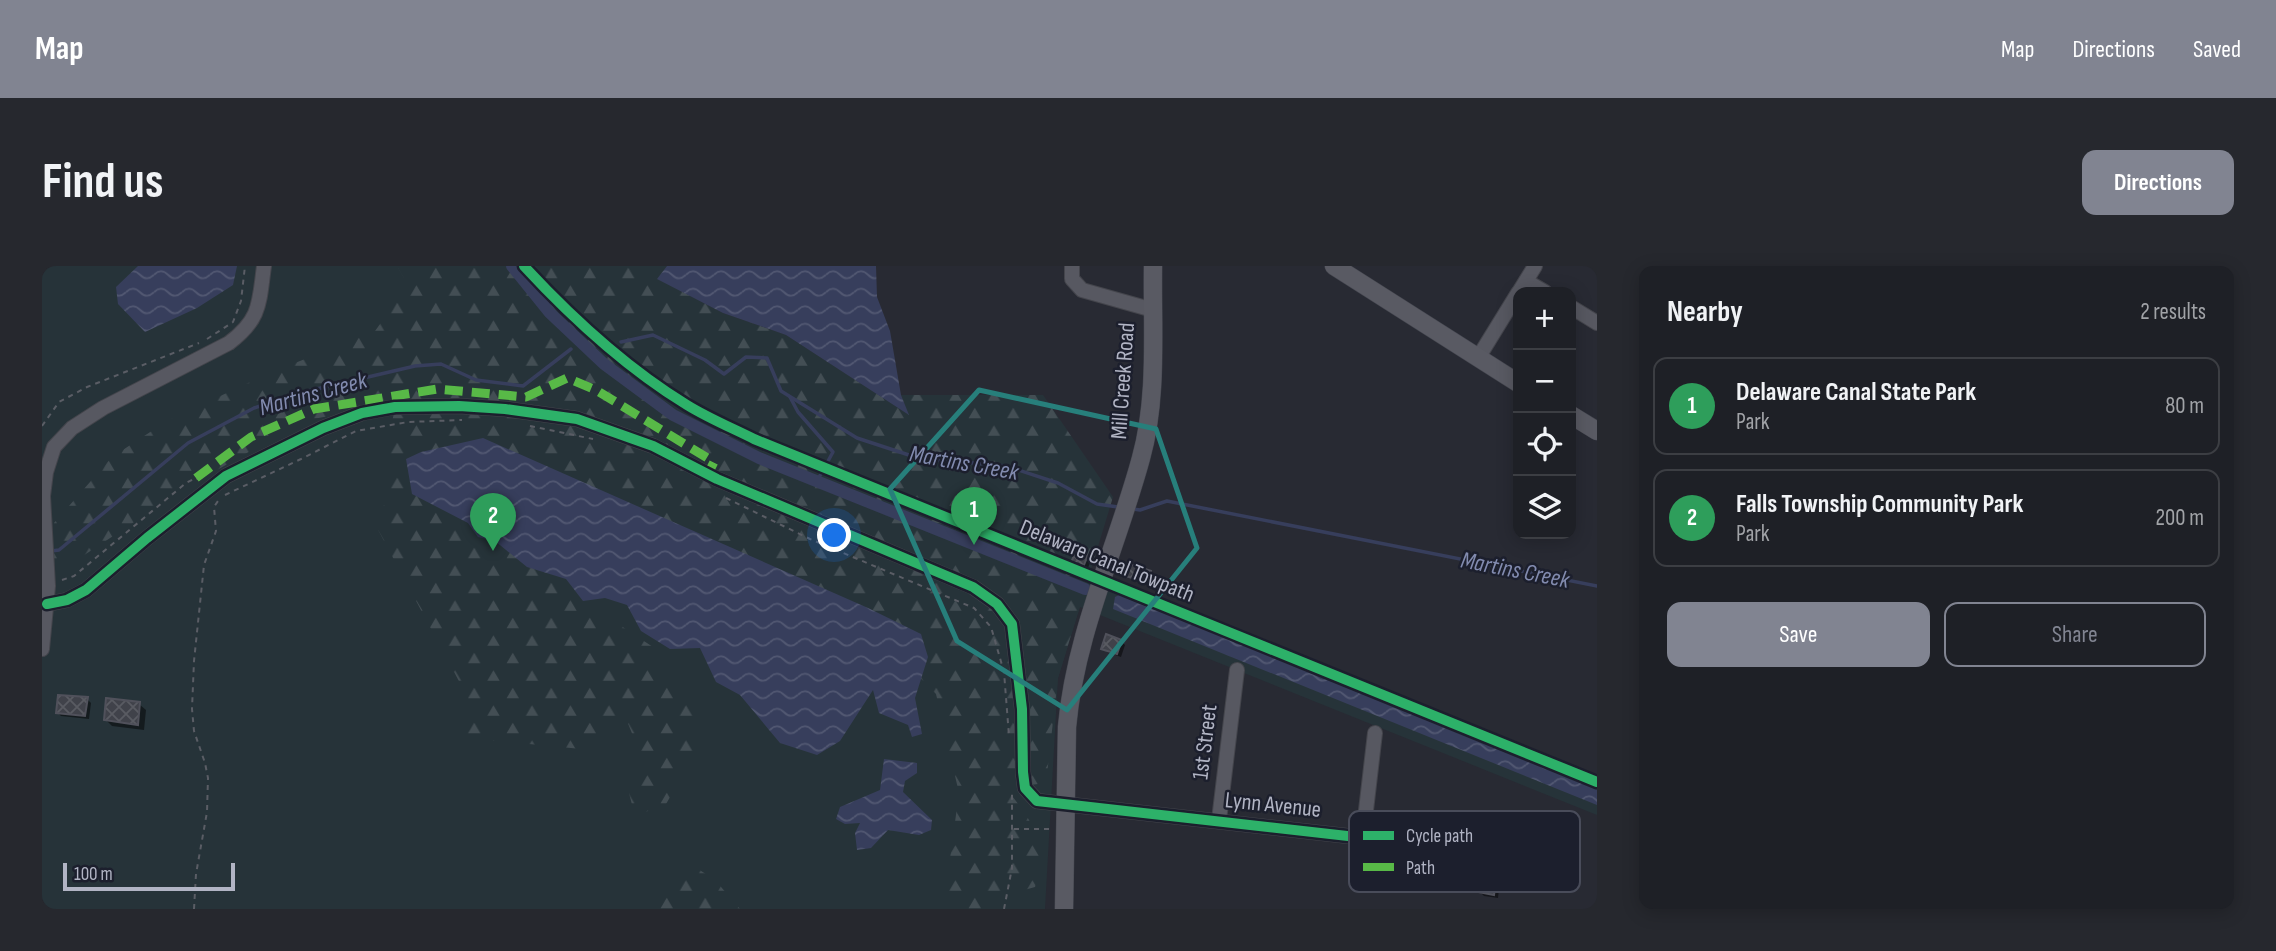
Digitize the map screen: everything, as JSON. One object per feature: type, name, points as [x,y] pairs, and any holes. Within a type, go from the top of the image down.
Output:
[{"type":"main road","name":"Mill Creek Road","points":[[1064,909],[1067,727],[1074,680],[1142,458],[1150,413],[1153,266]]},
{"type":"main road","points":[[1334,266],[1513,380]]},
{"type":"main road","points":[[1576,418],[1597,431]]},
{"type":"street","points":[[43,643],[48,586],[43,496],[46,472],[54,447],[62,436],[103,408],[229,343],[244,332],[254,319],[264,266]]},
{"type":"street","points":[[1072,266],[1072,279],[1082,290],[1153,310]]},
{"type":"street","points":[[1522,287],[1535,266]]},
{"type":"street","points":[[1478,358],[1513,302]]},
{"type":"street","points":[[1576,309],[1595,317]]},
{"type":"street","name":"Lynn Avenue","points":[[47,604],[67,600],[86,590],[226,476],[319,429],[362,413],[395,407],[459,406],[577,419],[653,446],[717,479],[986,594],[1007,614],[1015,638],[1025,788],[1037,801],[1349,834]]},
{"type":"street","name":"1st Street","points":[[1219,820],[1237,670]]},
{"type":"street","points":[[1366,811],[1375,733]]},
{"type":"path","points":[[42,426],[59,402],[202,342],[233,322],[241,301],[245,266]]},
{"type":"path","points":[[194,909],[196,874],[207,812],[208,778],[194,731],[194,661],[204,565],[216,531],[214,507],[220,497],[356,430],[408,422],[462,420]]},
{"type":"path","points":[[525,425],[592,439]]},
{"type":"path","points":[[48,586],[74,576],[157,506],[196,478]]},
{"type":"path","points":[[725,497],[810,539],[974,608],[991,627],[1003,672],[1009,740]]},
{"type":"path","points":[[1004,909],[1012,867],[1012,788]]},
{"type":"path","points":[[1013,829],[1066,830]]},
{"type":"highlighted area","points":[[979,390],[1156,429],[1197,548],[1067,710],[957,641],[890,489]]},
{"type":"green space","points":[[42,266],[532,266],[944,513],[1094,576],[1597,776],[1597,815],[1080,607],[1058,678],[1045,909],[42,909]]},
{"type":"green space","points":[[397,266],[667,266],[658,279],[723,313],[786,335],[908,414],[901,395],[1043,395],[1113,497],[1058,678],[1046,783],[1006,788],[1025,813],[1047,852],[1035,887],[999,897],[996,909],[943,909],[959,793],[936,694],[888,645],[450,456],[408,485],[656,649],[657,669],[696,712],[697,751],[666,804],[635,816],[625,778],[644,763],[627,721],[592,750],[456,737],[468,698],[376,526],[384,505],[390,432],[396,403],[303,421],[189,486],[54,575],[54,523],[112,457],[167,421],[265,375],[375,331],[396,302],[404,278]]},
{"type":"green space","points":[[695,867],[715,880],[740,909],[658,909]]},
{"type":"water","points":[[138,266],[237,266],[233,285],[197,308],[145,332],[118,304],[116,287]]},
{"type":"water","points":[[667,266],[876,266],[877,297],[890,331],[901,395],[909,415],[786,335],[723,313],[657,279]]},
{"type":"water","points":[[483,438],[921,634],[928,657],[915,698],[922,734],[912,737],[908,725],[879,713],[873,690],[840,741],[817,755],[780,743],[740,695],[716,682],[700,648],[670,649],[641,631],[627,605],[605,598],[583,601],[566,579],[527,567],[495,541],[478,537],[468,523],[412,494],[406,459],[421,452]]},
{"type":"water","points":[[1119,595],[1597,788],[1597,805],[1113,609],[1115,597]]},
{"type":"water","points":[[884,759],[917,763],[917,773],[905,781],[903,792],[932,820],[931,830],[919,835],[888,830],[871,848],[857,850],[855,833],[860,823],[845,824],[836,819],[840,807],[880,790]]},
{"type":"building","points":[[1078,546],[1086,549],[1085,553],[1088,555],[1082,570],[1070,565]]},
{"type":"building","points":[[1130,564],[1151,571],[1148,583],[1126,576]]},
{"type":"building","points":[[1106,634],[1122,640],[1117,654],[1101,649]]},
{"type":"building","points":[[58,695],[88,697],[85,716],[56,713]]},
{"type":"building","points":[[106,698],[140,702],[138,725],[104,720]]},
{"type":"waterway","points":[[512,266],[550,313],[604,364],[673,415],[759,458],[1085,589]]},
{"type":"waterway","name":"Martins Creek","points":[[621,342],[653,335],[705,360],[724,374],[746,357],[767,358],[781,391],[857,438],[918,458],[1006,466],[1058,483],[1097,504],[1118,507]]},
{"type":"waterway","name":"Martins Creek","points":[[51,551],[59,550],[188,443],[254,408],[291,395],[415,366],[441,364],[476,380],[523,386],[571,349]]},
{"type":"waterway","points":[[790,397],[798,412],[833,452],[817,481]]},
{"type":"waterway","name":"Martins Creek","points":[[1133,509],[1140,510],[1167,501],[1597,586]]},
{"type":"marked path","points":[[196,478],[251,437],[314,409],[437,389],[526,397],[567,378],[596,390],[714,462],[708,474]]},
{"type":"cycle path","name":"Delaware Canal Towpath","points":[[524,266],[561,305],[642,375],[720,423],[1597,782]]},
{"type":"cycle path","points":[[47,604],[67,600],[86,590],[226,476],[323,428],[362,413],[395,407],[459,406],[577,419],[653,446],[717,479],[973,587],[997,604],[1012,624],[1022,709],[1025,788],[1037,801],[1349,836]]},
{"type":"place","name":"Delaware Canal State Park","points":[[974,545]]},
{"type":"place","name":"Falls Township Community Park","points":[[493,551]]}]
